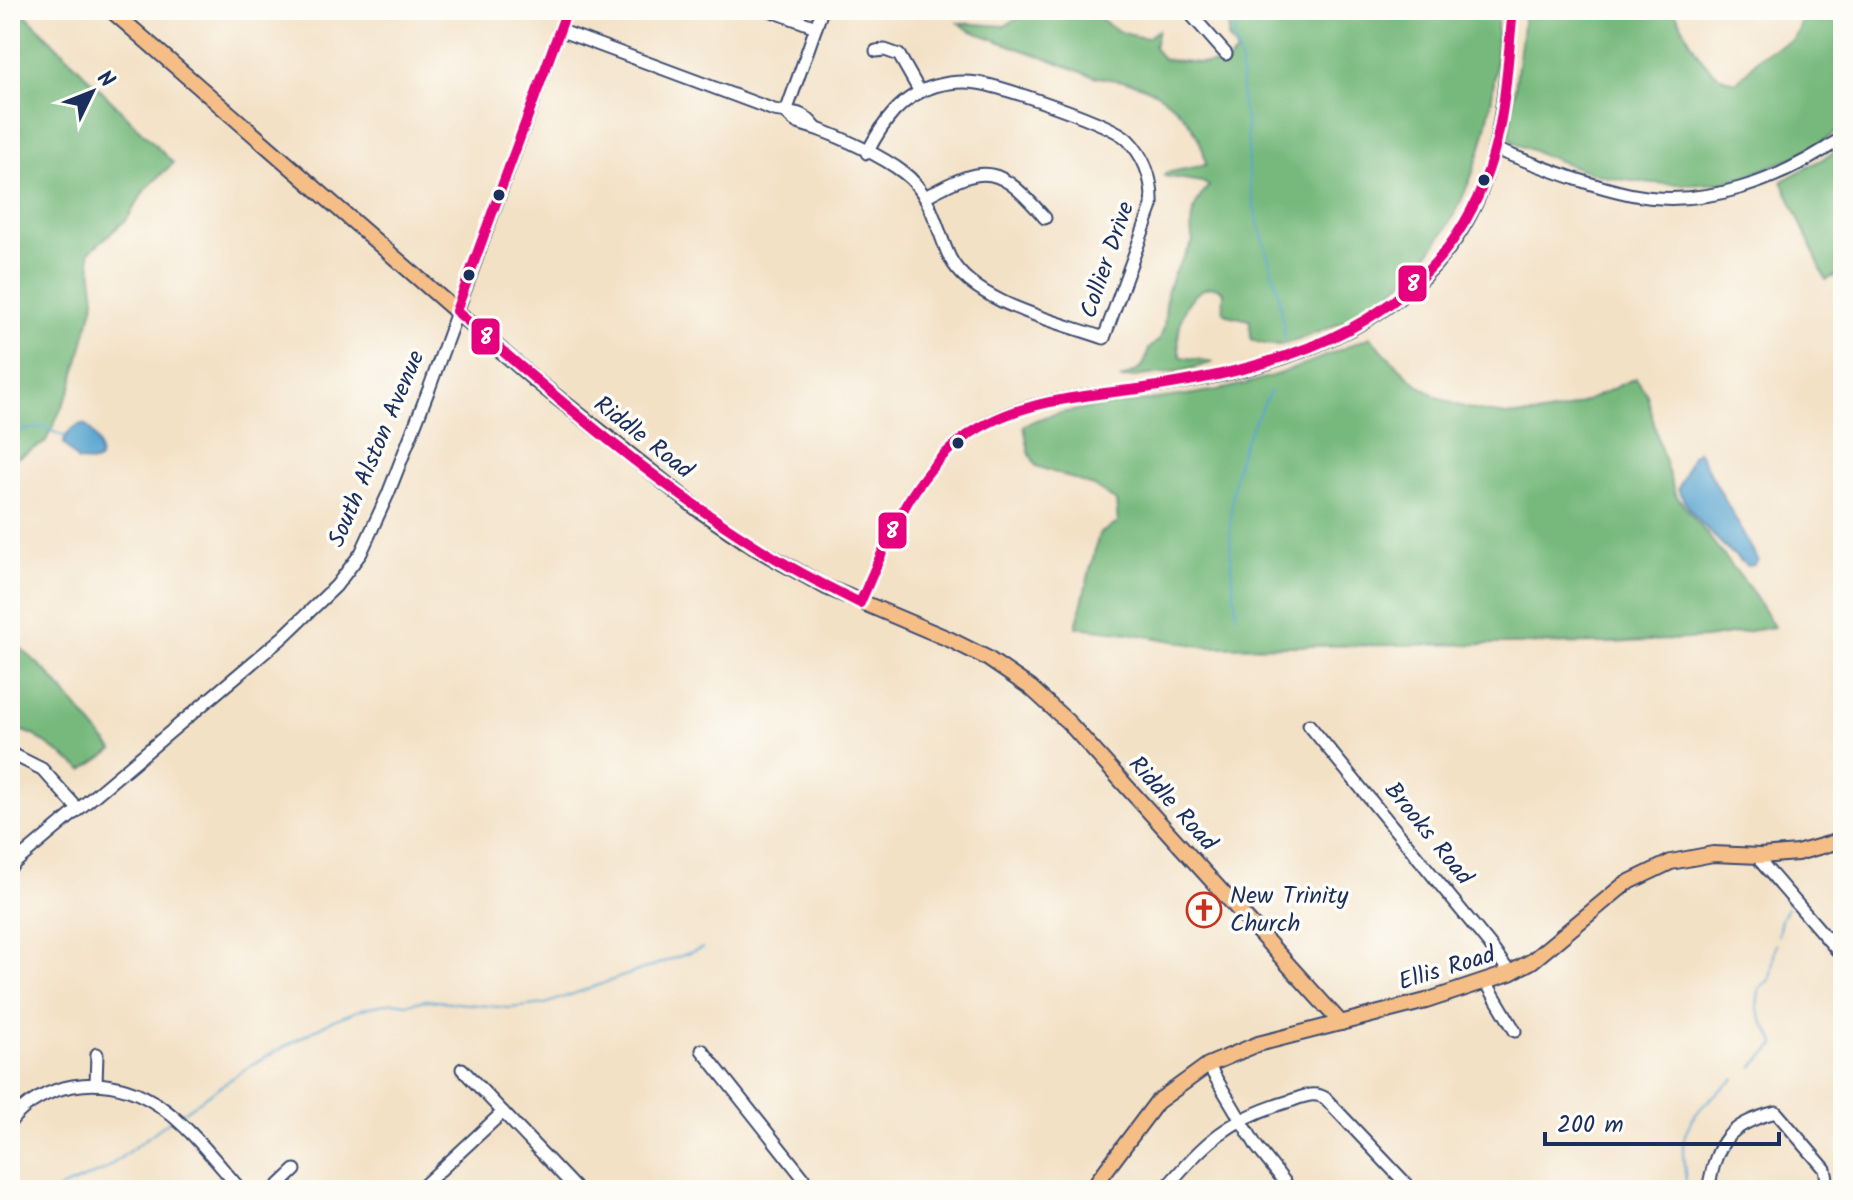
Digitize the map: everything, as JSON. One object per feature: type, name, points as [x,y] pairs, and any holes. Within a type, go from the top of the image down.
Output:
[{"type":"main road","name":"Riddle Road","points":[[111,10],[597,431],[698,509],[788,567],[860,603],[960,644],[1031,688],[1104,762],[1341,1023]]},
{"type":"main road","name":"Ellis Road","points":[[1091,1190],[1157,1102],[1208,1065],[1258,1044],[1510,973],[1532,961],[1615,891],[1656,867],[1713,854],[1760,856],[1797,853],[1843,840]]},
{"type":"street","name":"South Alston Avenue","points":[[10,867],[283,637],[347,573],[365,545],[388,494],[567,10]]},
{"type":"street","points":[[769,10],[816,27]]},
{"type":"street","points":[[786,112],[822,10]]},
{"type":"street","points":[[1187,10],[1226,54]]},
{"type":"street","points":[[860,603],[908,499],[930,469],[963,437],[1003,415],[1031,405],[1219,377],[1273,361],[1353,330],[1391,306],[1444,255],[1472,212],[1488,174],[1513,10]]},
{"type":"street","name":"Collier Drive","points":[[559,30],[786,112],[792,121],[816,128],[904,173],[925,197],[950,258],[965,279],[995,299],[1104,338],[1152,206],[1149,174],[1133,146],[1112,129],[987,85],[948,83],[907,99],[887,118],[867,153]]},
{"type":"street","points":[[876,51],[885,50],[899,55],[920,92]]},
{"type":"street","points":[[1494,149],[1602,187],[1666,197],[1739,189],[1795,167],[1843,137]]},
{"type":"street","points":[[925,197],[958,178],[986,174],[1016,186],[1045,218]]},
{"type":"street","name":"Brooks Road","points":[[1309,725],[1510,973]]},
{"type":"street","points":[[10,753],[42,769],[78,809]]},
{"type":"street","points":[[1760,856],[1761,862],[1843,957]]},
{"type":"street","points":[[1486,982],[1515,1031]]},
{"type":"street","points":[[702,1050],[813,1190]]},
{"type":"street","points":[[96,1084],[97,1054]]},
{"type":"street","points":[[1208,1065],[1257,1147],[1291,1190]]},
{"type":"street","points":[[462,1069],[577,1190]]},
{"type":"street","points":[[10,1122],[30,1103],[61,1088],[96,1084],[140,1093],[168,1110],[241,1190]]},
{"type":"street","points":[[1164,1190],[1218,1133],[1260,1110],[1304,1096],[1322,1096],[1412,1190]]},
{"type":"street","points":[[419,1190],[503,1112]]},
{"type":"street","points":[[1708,1190],[1715,1154],[1721,1143],[1749,1119],[1776,1112],[1825,1169],[1827,1179],[1818,1190]]},
{"type":"street","points":[[274,1190],[295,1170]]},
{"type":"green space","points":[[15,10],[21,10],[173,163],[145,190],[127,219],[89,252],[95,299],[71,388],[45,443],[10,461],[10,15]]},
{"type":"green space","points":[[1049,10],[1097,10],[1111,27],[1140,37],[1147,38],[1158,30],[1154,48],[1163,59],[1208,64],[1227,62],[1237,52],[1228,38],[1226,20],[1233,10],[1497,10],[1496,59],[1490,107],[1479,154],[1462,199],[1438,240],[1408,276],[1371,306],[1326,329],[1280,345],[1271,345],[1251,339],[1250,320],[1227,315],[1223,311],[1224,293],[1213,287],[1207,288],[1196,294],[1184,311],[1179,346],[1181,357],[1214,362],[1186,370],[1120,379],[1144,364],[1149,349],[1160,339],[1167,293],[1173,275],[1193,242],[1191,227],[1194,212],[1209,186],[1164,176],[1206,165],[1191,125],[1159,94],[1132,83],[1084,73],[969,30],[959,23],[1005,26],[1017,19]]},
{"type":"green space","points":[[1525,10],[1674,10],[1706,64],[1725,79],[1737,82],[1762,55],[1792,40],[1798,32],[1804,10],[1843,10],[1843,127],[1818,144],[1772,166],[1715,183],[1664,184],[1628,180],[1567,164],[1514,143],[1509,136]]},
{"type":"green space","points":[[1843,148],[1843,272],[1826,280],[1782,181]]},
{"type":"green space","points":[[1370,337],[1406,374],[1434,395],[1468,408],[1507,415],[1545,414],[1562,410],[1636,378],[1647,395],[1675,494],[1751,590],[1774,627],[1706,638],[1610,643],[1207,647],[1076,627],[1099,534],[1118,523],[1116,501],[1093,486],[1036,466],[1029,452],[1024,426],[1064,412],[1253,382]]},
{"type":"green space","points":[[10,638],[48,673],[113,750],[83,770],[34,735],[10,727]]},
{"type":"water","points":[[84,424],[98,445],[100,455],[95,462],[78,461],[64,444],[70,431]]},
{"type":"water","points":[[1698,451],[1758,560],[1754,565],[1747,566],[1728,550],[1683,500],[1678,489],[1692,456]]},
{"type":"waterway","points":[[1240,10],[1234,38],[1241,64],[1250,185],[1278,291],[1285,339]]},
{"type":"waterway","points":[[1237,615],[1231,555],[1231,512],[1236,471],[1244,444],[1271,390]]},
{"type":"waterway","points":[[10,432],[42,427],[66,437]]},
{"type":"waterway","points":[[1778,935],[1787,908]]},
{"type":"waterway","points":[[1753,1067],[1775,1045],[1757,1005],[1759,989],[1770,979],[1776,944]]},
{"type":"waterway","points":[[177,1116],[253,1064],[331,1021],[362,1009],[393,1002],[407,1004],[426,1000],[510,1008],[545,1004],[703,948]]},
{"type":"waterway","points":[[1687,1190],[1683,1144],[1689,1124],[1702,1107],[1735,1079]]},
{"type":"waterway","points":[[57,1190],[103,1171],[172,1119]]},
{"type":"transit line","name":"8","points":[[567,10],[456,311],[671,488],[762,550],[860,603],[888,539],[911,497],[939,460],[977,429],[1022,409],[1046,403],[1198,379],[1251,367],[1302,350],[1351,328],[1395,300],[1433,265],[1464,223],[1488,171],[1502,112],[1513,10]]},
{"type":"place","name":"New Trinity Church","points":[[1204,910]]}]
